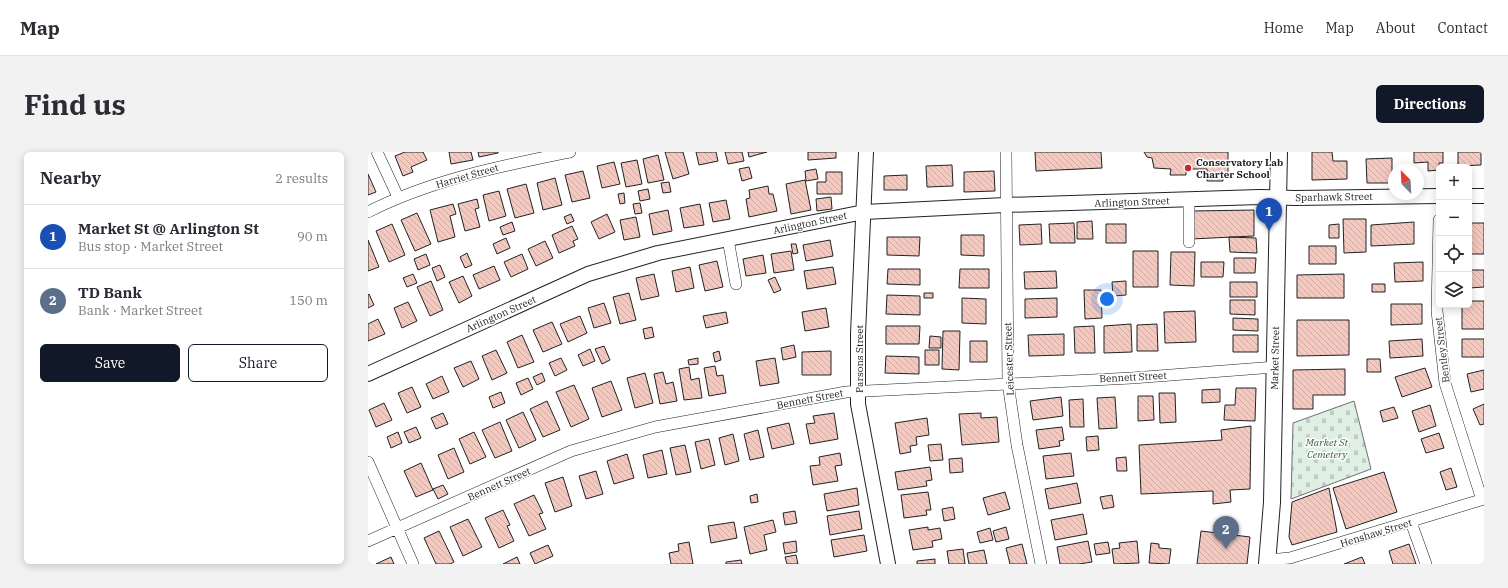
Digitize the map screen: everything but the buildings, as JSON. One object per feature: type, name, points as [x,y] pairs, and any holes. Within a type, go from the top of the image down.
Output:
[{"type":"main road","name":"Market Street","points":[[1267,562],[1272,502],[1279,152]]},
{"type":"street","points":[[377,152],[398,197]]},
{"type":"street","name":"Harriet Street","points":[[368,212],[398,197],[482,170],[570,152]]},
{"type":"street","name":"Parsons Street","points":[[866,152],[858,334],[860,391],[858,404],[888,564]]},
{"type":"street","name":"Leicester Street","points":[[1006,152],[1005,205],[1008,383],[1017,445],[1041,564]]},
{"type":"street","name":"Sparhawk Street","points":[[1278,197],[1436,196]]},
{"type":"street","points":[[1472,196],[1484,196]]},
{"type":"street","name":"Arlington Street","points":[[368,374],[588,274],[658,252],[864,212],[1005,205],[1278,197]]},
{"type":"street","points":[[1189,200],[1189,242]]},
{"type":"street","name":"Bentley Street","points":[[1439,236],[1437,310],[1445,382],[1483,499]]},
{"type":"street","points":[[728,239],[736,284]]},
{"type":"street","name":"Bennett Street","points":[[368,541],[572,451],[655,427],[839,393],[1008,383],[1132,378],[1275,367]]},
{"type":"street","points":[[368,462],[413,564]]},
{"type":"street","name":"Henshaw Street","points":[[1267,562],[1290,558],[1412,522],[1483,499]]},
{"type":"street","points":[[1412,522],[1426,564]]},
{"type":"green space","name":"Market St Cemetery","points":[[1354,401],[1371,469],[1291,499],[1293,423]]},
{"type":"place","name":"Conservatory Lab Charter School","points":[[1188,168]]},
{"type":"place","name":"Market St @ Arlington St","points":[[1269,231]]},
{"type":"place","name":"TD Bank","points":[[1226,549]]}]
